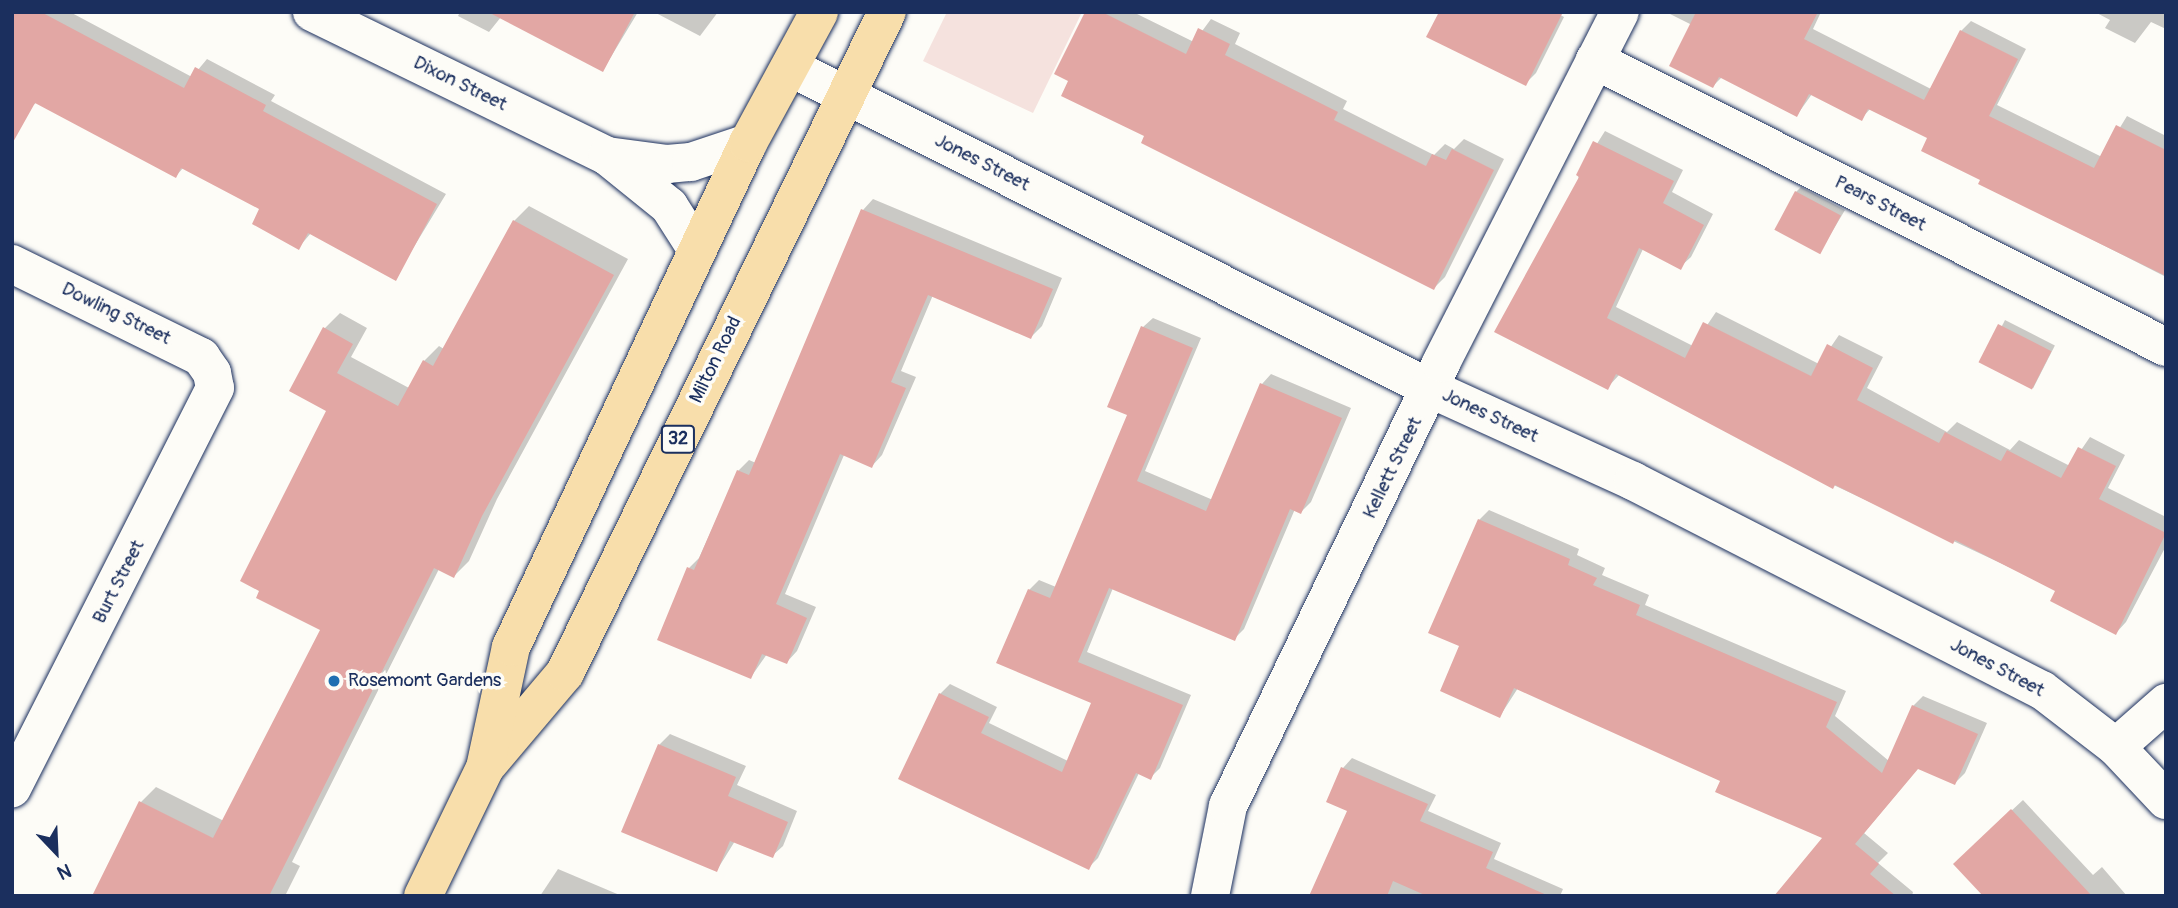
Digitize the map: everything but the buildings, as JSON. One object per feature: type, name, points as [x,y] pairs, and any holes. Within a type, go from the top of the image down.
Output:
[{"type":"main road","name":"Milton Road","points":[[423,896],[485,768],[511,647],[748,143],[819,12]]},
{"type":"main road","name":"Milton Road","points":[[485,768],[565,673],[887,12]]},
{"type":"street","name":"Dixon Street","points":[[312,12],[607,156],[669,206],[697,250]]},
{"type":"street","name":"Kellett Street","points":[[1210,896],[1228,806],[1429,388],[1620,12]]},
{"type":"street","name":"Pears Street","points":[[1595,60],[2166,347]]},
{"type":"street","name":"Jones Street","points":[[790,66],[1429,388],[1633,481],[2042,690],[2116,747],[2166,800]]},
{"type":"street","name":"Dixon Street","points":[[607,156],[667,164],[691,162],[748,143]]},
{"type":"street","name":"Dowling Street","points":[[12,264],[182,346],[201,357],[212,373]]},
{"type":"street","name":"Burt Street","points":[[12,789],[210,405],[215,388],[212,373]]},
{"type":"street","points":[[2116,747],[2166,703]]},
{"type":"shaded area","points":[[947,12],[1082,12],[1033,113],[923,61]]},
{"type":"place","name":"Rosemont Gardens","points":[[334,681]]}]
